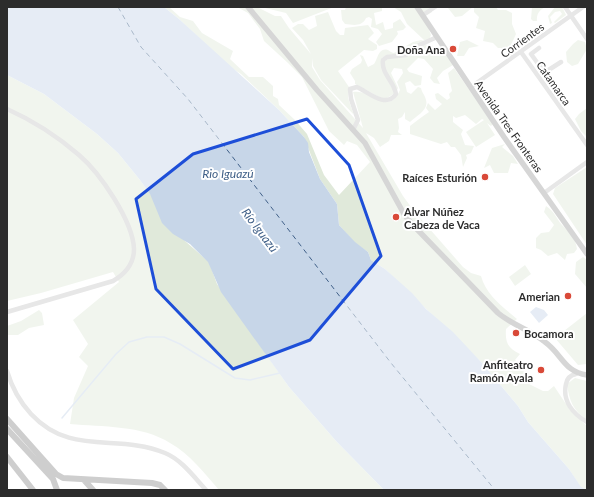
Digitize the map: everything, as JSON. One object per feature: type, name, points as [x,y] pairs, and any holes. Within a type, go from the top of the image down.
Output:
[{"type":"highway","points":[[7,419],[59,477],[84,480],[152,483],[160,485],[165,490]]},
{"type":"highway","points":[[7,429],[53,479],[57,490]]},
{"type":"highway","points":[[7,457],[33,490]]},
{"type":"highway","points":[[84,480],[93,490]]},
{"type":"main road","points":[[248,7],[317,90],[365,143],[404,214],[418,231],[507,321],[545,341],[576,374],[587,375]]},
{"type":"main road","name":"Avenida Tres Fronteras","points":[[417,7],[470,87],[587,254]]},
{"type":"street","points":[[423,15],[435,7]]},
{"type":"street","points":[[565,7],[587,39]]},
{"type":"street","name":"Corrientes","points":[[470,87],[583,7]]},
{"type":"street","points":[[353,130],[358,120],[351,99],[350,90],[357,87],[380,100],[386,101],[394,97],[396,94],[395,89],[383,71],[383,60],[386,56],[406,54],[413,48],[437,37]]},
{"type":"street","points":[[539,48],[531,54],[544,72]]},
{"type":"street","name":"Catamarca","points":[[521,52],[587,145]]},
{"type":"street","points":[[537,74],[544,72],[560,62]]},
{"type":"street","points":[[7,109],[29,119],[56,136],[95,169],[109,188],[120,208],[134,248],[128,269],[121,276],[113,280],[7,312]]},
{"type":"street","points":[[544,193],[587,162]]},
{"type":"street","points":[[7,371],[12,387],[19,400],[44,426],[68,439],[140,445],[167,453],[178,460],[206,490]]},
{"type":"street","points":[[576,374],[572,375],[566,381],[566,399],[574,412],[587,422]]},
{"type":"highlighted area","points":[[307,119],[349,165],[381,256],[310,340],[233,369],[156,289],[136,199],[193,154]]},
{"type":"green space","points":[[164,7],[169,7],[180,17],[193,21],[202,33],[233,51],[230,59],[249,77],[263,77],[273,86],[273,96],[278,99],[279,105],[307,134],[324,175],[339,195],[370,162],[357,145],[347,141],[344,145],[329,131],[302,77],[264,41],[260,29],[248,13],[237,7],[257,7],[275,16],[281,16],[311,54],[303,40],[292,28],[298,24],[303,24],[309,30],[317,26],[315,16],[328,12],[336,31],[340,35],[344,35],[345,28],[368,25],[374,33],[368,39],[377,45],[377,49],[373,51],[364,50],[338,71],[349,87],[348,98],[354,115],[321,80],[313,66],[312,58],[312,67],[320,80],[363,128],[353,92],[368,94],[385,102],[391,101],[395,98],[400,90],[397,82],[403,73],[402,69],[394,68],[391,73],[398,88],[397,90],[384,68],[385,61],[424,45],[434,46],[447,57],[453,65],[443,71],[437,78],[440,84],[434,83],[430,78],[433,69],[424,59],[418,58],[407,69],[409,72],[422,76],[421,85],[415,86],[410,81],[405,83],[407,92],[411,94],[418,87],[421,88],[426,98],[426,107],[410,122],[405,119],[405,112],[402,117],[398,119],[398,132],[402,135],[391,135],[389,141],[380,147],[374,138],[366,133],[403,196],[414,211],[463,267],[471,273],[481,276],[483,283],[491,295],[517,319],[506,329],[506,338],[510,347],[520,354],[515,360],[523,366],[525,382],[543,391],[548,391],[554,386],[570,410],[587,426],[587,490],[581,488],[569,469],[528,422],[518,406],[482,363],[385,269],[371,260],[368,252],[355,243],[339,225],[337,204],[320,179],[304,137],[279,110],[241,74],[230,67],[179,19]]},
{"type":"green space","points":[[261,7],[334,7],[293,23],[286,13]]},
{"type":"green space","points":[[346,7],[382,7],[382,11],[374,13],[376,25],[383,22],[385,30],[393,28],[393,23],[400,19],[406,27],[403,30],[397,31],[398,34],[392,42],[379,46],[376,42],[382,34],[378,29],[371,27],[372,19],[369,17],[366,18],[362,23],[357,25],[345,24],[342,20],[341,10],[345,10]]},
{"type":"green space","points":[[393,7],[432,7],[432,12],[424,17],[431,35],[429,40],[424,40],[407,24],[401,12]]},
{"type":"green space","points":[[473,7],[462,16],[455,17],[448,8]]},
{"type":"green space","points":[[474,7],[496,7],[498,10],[506,10],[512,13],[512,24],[516,34],[511,45],[512,52],[509,54],[501,48],[498,48],[493,43],[483,41],[485,31],[476,28],[479,17],[474,12]]},
{"type":"green space","points":[[532,7],[545,7],[537,16],[537,21],[533,21],[531,19]]},
{"type":"green space","points":[[555,7],[562,7],[566,15],[555,23],[554,22],[562,14],[560,11],[555,12],[550,17],[552,23],[550,24],[548,16]]},
{"type":"green space","points":[[421,40],[425,41],[403,54],[387,55],[382,58],[382,70],[395,93],[387,98],[382,98],[355,84],[355,81],[350,73],[352,69],[361,63],[362,60],[360,55],[363,56],[368,67],[374,64],[382,50],[388,50],[394,53],[413,42]]},
{"type":"green space","points":[[467,40],[479,46],[469,48],[464,56],[457,56],[460,42]]},
{"type":"green space","points":[[578,40],[585,42],[587,49],[578,64],[572,66],[567,62],[566,52]]},
{"type":"green space","points":[[454,68],[493,124],[491,126],[487,123],[495,135],[476,147],[466,132],[484,120],[482,119],[476,124],[465,115],[456,118],[453,116],[453,122],[463,130],[461,134],[465,145],[474,146],[471,153],[466,155],[467,158],[463,167],[461,155],[455,147],[451,147],[447,142],[441,144],[410,134],[410,126],[429,112],[426,108],[428,103],[435,110],[442,104],[436,99],[435,94],[438,93],[447,100],[450,98],[449,94],[452,91],[448,73]]},
{"type":"green space","points":[[7,75],[44,94],[97,134],[118,153],[185,241],[209,262],[217,284],[289,387],[336,441],[384,490],[219,490],[184,453],[159,437],[122,428],[70,424],[74,398],[88,366],[79,357],[88,344],[73,320],[119,282],[113,272],[41,293],[7,301]]},
{"type":"green space","points":[[587,108],[587,137],[581,131],[575,119]]},
{"type":"green space","points":[[505,144],[502,147],[513,156],[518,164],[511,163],[508,173],[494,173],[490,165],[484,168],[492,148]]},
{"type":"green space","points":[[587,167],[587,245],[553,194],[555,188]]},
{"type":"green space","points":[[546,206],[575,241],[577,249],[574,253],[567,254],[565,260],[557,253],[548,256],[536,248],[536,238],[541,233],[549,232],[554,225],[544,212]]},
{"type":"green space","points":[[583,257],[587,260],[587,288],[575,274],[576,262]]},
{"type":"green space","points":[[525,265],[531,274],[515,286],[509,277]]},
{"type":"green space","points":[[39,310],[42,313],[44,325],[29,328],[18,335],[8,335],[7,326],[21,321]]},
{"type":"green space","points":[[587,313],[587,364],[578,365],[555,338]]},
{"type":"green space","points":[[575,378],[587,381],[587,420],[578,413],[572,405],[569,395],[567,384]]},
{"type":"water","name":"Rio Iguazú","points":[[7,7],[164,7],[179,19],[279,110],[304,137],[308,143],[309,152],[320,179],[337,204],[339,225],[355,242],[368,252],[371,260],[385,269],[412,293],[426,309],[453,332],[482,363],[518,406],[528,422],[569,469],[581,487],[587,490],[384,490],[336,441],[289,387],[221,292],[208,262],[190,244],[173,234],[162,223],[150,194],[118,153],[97,134],[44,94],[7,75]]},
{"type":"water","points":[[536,307],[544,310],[548,315],[539,323],[530,312]]},
{"type":"waterway","points":[[62,418],[116,354],[129,342],[147,337],[164,337],[180,344],[235,378],[250,380],[280,373]]},
{"type":"ferry route","points":[[118,7],[141,47],[188,99],[391,363],[495,490]]},
{"type":"place","name":"Doña Ana","points":[[453,49]]},
{"type":"place","name":"Raíces Esturión","points":[[485,177]]},
{"type":"place","name":"Alvar Núñez Cabeza de Vaca","points":[[396,217]]},
{"type":"place","name":"Amerian","points":[[568,296]]},
{"type":"place","name":"Bocamora","points":[[516,333]]},
{"type":"place","name":"Anfiteatro Ramón Ayala","points":[[541,370]]},
{"type":"water label","name":"Río Iguazú","points":[[260,230]]}]
